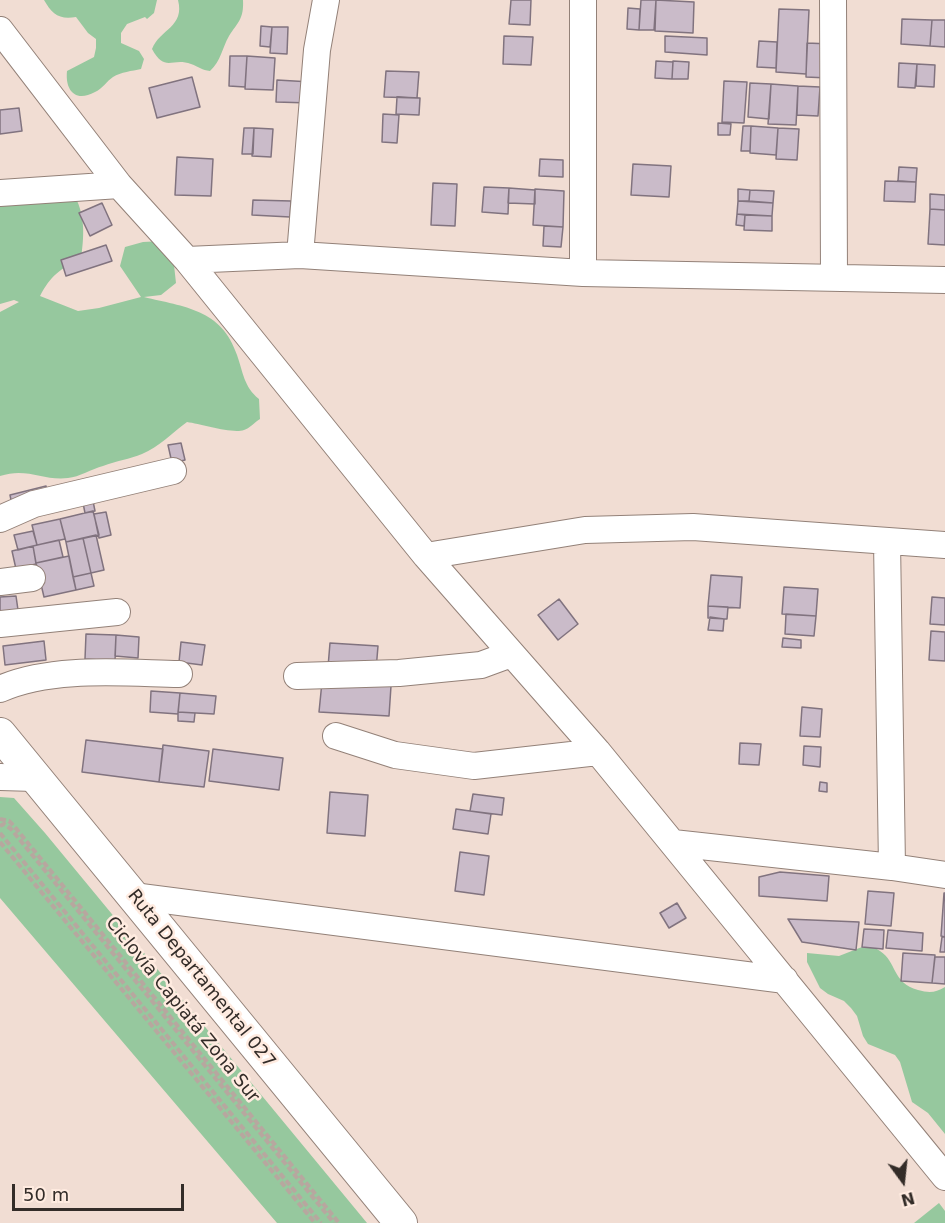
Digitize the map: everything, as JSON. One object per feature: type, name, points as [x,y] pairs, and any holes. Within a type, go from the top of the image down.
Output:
[{"type":"main road","name":"Ruta Departamental 027","points":[[0,734],[401,1223]]},
{"type":"street","points":[[300,255],[317,50],[326,0]]},
{"type":"street","points":[[583,0],[583,273]]},
{"type":"street","points":[[833,0],[834,278]]},
{"type":"street","points":[[0,30],[119,185],[187,260],[426,556],[598,752],[945,1177]]},
{"type":"street","points":[[0,193],[119,185]]},
{"type":"street","points":[[187,260],[300,255],[583,273],[945,280]]},
{"type":"street","points":[[0,519],[34,504],[173,471]]},
{"type":"street","points":[[426,556],[585,530],[693,527],[945,544]]},
{"type":"street","points":[[887,541],[891,867]]},
{"type":"street","points":[[0,582],[32,578]]},
{"type":"street","points":[[0,624],[117,612]]},
{"type":"street","points":[[297,676],[399,672],[481,665],[511,654]]},
{"type":"street","points":[[0,689],[16,682],[87,672],[179,674]]},
{"type":"street","points":[[336,736],[395,755],[474,766],[598,752]]},
{"type":"street","points":[[0,777],[36,777]]},
{"type":"street","points":[[673,843],[945,875]]},
{"type":"street","points":[[133,896],[785,980]]},
{"type":"path","name":"Ciclovía Capiatá Zona Sur","points":[[0,819],[9,821],[14,826],[337,1223]]},
{"type":"path","points":[[0,826],[4,824],[11,829],[337,1223]]},
{"type":"path","points":[[0,833],[321,1223]]},
{"type":"path","name":"Ciclovía Capiatá Zona Sur","points":[[0,842],[315,1223]]},
{"type":"green space","points":[[44,0],[157,0],[154,13],[147,19],[145,17],[127,24],[121,33],[121,43],[139,51],[144,59],[141,69],[116,75],[98,91],[88,95],[73,93],[68,84],[67,71],[94,57],[96,39],[88,33],[76,17],[65,18],[57,15]]},
{"type":"green space","points":[[178,0],[243,0],[240,20],[229,36],[217,63],[210,71],[184,62],[165,62],[152,49],[175,22],[179,9]]},
{"type":"green space","points":[[70,186],[79,205],[83,221],[81,259],[57,273],[40,296],[78,311],[141,297],[120,266],[125,247],[143,242],[162,241],[174,265],[176,283],[161,295],[144,297],[200,312],[222,328],[237,355],[247,384],[259,399],[260,419],[250,427],[232,431],[187,422],[148,451],[77,476],[51,478],[18,473],[0,476],[0,312],[19,302],[14,300],[0,304],[0,188]]},
{"type":"green space","points":[[0,797],[14,798],[45,833],[367,1223],[277,1223],[0,898]]},
{"type":"green space","points":[[862,947],[880,951],[903,982],[910,987],[929,992],[945,987],[945,1134],[928,1113],[912,1102],[900,1062],[895,1055],[868,1044],[857,1016],[844,1001],[820,988],[807,962],[807,953],[839,956]]},
{"type":"green space","points":[[939,1203],[945,1211],[945,1223],[914,1223]]},
{"type":"building","points":[[511,0],[531,0],[530,25],[509,24]]},
{"type":"building","points":[[641,0],[656,0],[654,30],[639,30]]},
{"type":"building","points":[[656,0],[694,2],[693,33],[655,31]]},
{"type":"building","points":[[628,8],[640,9],[639,30],[627,29]]},
{"type":"building","points":[[779,9],[809,10],[806,74],[776,72]]},
{"type":"building","points":[[902,19],[932,20],[930,46],[901,44]]},
{"type":"building","points":[[932,20],[945,20],[945,47],[930,46]]},
{"type":"building","points":[[261,26],[272,27],[270,47],[260,46]]},
{"type":"building","points":[[272,27],[288,27],[287,54],[270,53]]},
{"type":"building","points":[[504,36],[533,37],[531,65],[503,64]]},
{"type":"building","points":[[665,36],[707,38],[707,55],[665,52]]},
{"type":"building","points":[[759,41],[777,42],[776,68],[757,67]]},
{"type":"building","points":[[807,43],[830,44],[828,78],[806,77]]},
{"type":"building","points":[[230,56],[247,56],[245,87],[229,86]]},
{"type":"building","points":[[247,56],[275,58],[273,90],[245,89]]},
{"type":"building","points":[[656,61],[673,62],[672,79],[655,78]]},
{"type":"building","points":[[673,61],[689,62],[688,79],[672,79]]},
{"type":"building","points":[[899,63],[917,64],[915,88],[898,87]]},
{"type":"building","points":[[917,64],[935,65],[934,87],[916,86]]},
{"type":"building","points":[[386,71],[419,72],[417,98],[384,97]]},
{"type":"building","points":[[192,77],[200,107],[157,118],[149,88]]},
{"type":"building","points":[[277,80],[311,82],[310,103],[276,102]]},
{"type":"building","points":[[724,81],[747,82],[744,123],[722,122]]},
{"type":"building","points":[[750,83],[771,84],[769,119],[748,117]]},
{"type":"building","points":[[771,84],[798,86],[796,125],[768,124]]},
{"type":"building","points":[[798,86],[820,87],[818,116],[797,115]]},
{"type":"building","points":[[397,97],[420,98],[419,115],[396,114]]},
{"type":"building","points":[[19,108],[22,131],[0,134],[0,110]]},
{"type":"building","points":[[383,114],[399,115],[397,143],[382,142]]},
{"type":"building","points":[[718,123],[731,124],[730,135],[718,135]]},
{"type":"building","points":[[743,126],[751,126],[750,151],[741,151]]},
{"type":"building","points":[[751,126],[778,128],[776,155],[750,153]]},
{"type":"building","points":[[244,128],[254,128],[253,154],[242,154]]},
{"type":"building","points":[[254,128],[273,129],[271,157],[252,156]]},
{"type":"building","points":[[778,128],[799,129],[797,160],[776,159]]},
{"type":"building","points":[[177,157],[213,159],[211,196],[175,195]]},
{"type":"building","points":[[540,159],[563,160],[563,177],[539,176]]},
{"type":"building","points":[[633,164],[671,166],[669,197],[631,195]]},
{"type":"building","points":[[899,167],[917,168],[916,182],[898,181]]},
{"type":"building","points":[[885,181],[916,182],[915,202],[884,201]]},
{"type":"building","points":[[433,183],[457,184],[455,226],[431,225]]},
{"type":"building","points":[[484,187],[509,188],[508,214],[482,212]]},
{"type":"building","points":[[509,188],[535,190],[535,204],[508,203]]},
{"type":"building","points":[[535,189],[564,191],[563,227],[533,225]]},
{"type":"building","points":[[738,189],[750,190],[749,201],[738,201]]},
{"type":"building","points":[[750,190],[774,191],[773,203],[749,201]]},
{"type":"building","points":[[930,194],[945,195],[945,210],[930,209]]},
{"type":"building","points":[[253,200],[291,201],[290,217],[252,215]]},
{"type":"building","points":[[738,201],[773,203],[772,216],[737,214]]},
{"type":"building","points":[[102,203],[112,225],[90,236],[79,213]]},
{"type":"building","points":[[930,209],[945,210],[945,245],[928,244]]},
{"type":"building","points":[[737,214],[745,215],[744,226],[736,225]]},
{"type":"building","points":[[745,215],[772,216],[772,231],[744,230]]},
{"type":"building","points":[[544,226],[563,227],[561,247],[543,246]]},
{"type":"building","points":[[106,245],[112,261],[66,276],[61,260]]},
{"type":"building","points":[[181,443],[185,460],[172,463],[168,445]]},
{"type":"building","points":[[46,486],[48,496],[12,505],[10,495]]},
{"type":"building","points":[[93,501],[95,511],[85,513],[83,503]]},
{"type":"building","points":[[93,511],[99,535],[66,542],[60,519]]},
{"type":"building","points":[[106,512],[111,535],[99,538],[94,514]]},
{"type":"building","points":[[60,519],[65,539],[37,545],[32,525]]},
{"type":"building","points":[[33,531],[37,545],[18,550],[14,535]]},
{"type":"building","points":[[96,535],[104,570],[91,573],[83,538]]},
{"type":"building","points":[[83,538],[91,573],[73,577],[66,542]]},
{"type":"building","points":[[59,540],[63,557],[36,563],[33,546]]},
{"type":"building","points":[[33,546],[36,564],[16,569],[12,551]]},
{"type":"building","points":[[69,556],[76,590],[44,597],[36,563]]},
{"type":"building","points":[[91,573],[94,586],[76,590],[73,577]]},
{"type":"building","points":[[711,575],[742,577],[740,608],[708,606]]},
{"type":"building","points":[[784,587],[818,589],[816,616],[782,614]]},
{"type":"building","points":[[16,596],[19,617],[0,619],[0,597]]},
{"type":"building","points":[[932,597],[945,598],[945,625],[930,624]]},
{"type":"building","points":[[559,599],[578,624],[558,640],[538,615]]},
{"type":"building","points":[[708,606],[728,607],[727,619],[708,618]]},
{"type":"building","points":[[786,614],[816,616],[814,636],[785,634]]},
{"type":"building","points":[[710,617],[724,619],[723,631],[708,630]]},
{"type":"building","points":[[931,631],[945,632],[945,661],[929,660]]},
{"type":"building","points":[[86,634],[116,635],[115,661],[85,659]]},
{"type":"building","points":[[116,635],[139,637],[138,658],[115,656]]},
{"type":"building","points":[[783,638],[801,640],[801,648],[782,647]]},
{"type":"building","points":[[44,641],[46,660],[5,665],[3,646]]},
{"type":"building","points":[[181,642],[205,645],[202,665],[179,662]]},
{"type":"building","points":[[330,643],[378,646],[376,670],[328,667]]},
{"type":"building","points":[[322,682],[391,686],[389,716],[319,712]]},
{"type":"building","points":[[151,691],[180,693],[178,714],[150,712]]},
{"type":"building","points":[[180,693],[216,696],[214,714],[178,712]]},
{"type":"building","points":[[802,707],[822,709],[820,737],[800,736]]},
{"type":"building","points":[[178,712],[195,713],[194,722],[178,721]]},
{"type":"building","points":[[86,740],[163,749],[159,782],[82,772]]},
{"type":"building","points":[[740,743],[761,744],[759,765],[739,764]]},
{"type":"building","points":[[163,745],[209,751],[204,787],[159,782]]},
{"type":"building","points":[[804,746],[821,747],[820,767],[803,765]]},
{"type":"building","points":[[213,749],[283,758],[279,790],[209,781]]},
{"type":"building","points":[[820,782],[827,783],[827,792],[819,791]]},
{"type":"building","points":[[330,792],[368,795],[365,836],[327,833]]},
{"type":"building","points":[[473,794],[504,798],[502,815],[470,811]]},
{"type":"building","points":[[456,809],[491,814],[488,834],[453,829]]},
{"type":"building","points":[[460,852],[489,856],[484,895],[455,891]]},
{"type":"building","points":[[780,872],[829,876],[827,901],[759,896],[759,877]]},
{"type":"building","points":[[868,891],[894,893],[891,926],[865,924]]},
{"type":"building","points":[[945,893],[945,937],[941,936]]},
{"type":"building","points":[[677,903],[686,918],[669,928],[660,913]]},
{"type":"building","points":[[788,919],[859,922],[856,950],[802,942]]},
{"type":"building","points":[[864,929],[884,930],[883,949],[862,947]]},
{"type":"building","points":[[888,930],[923,933],[922,951],[886,948]]},
{"type":"building","points":[[942,937],[945,937],[945,952],[940,952]]},
{"type":"building","points":[[903,953],[935,955],[932,983],[901,981]]},
{"type":"building","points":[[935,957],[945,957],[945,984],[932,983]]}]
